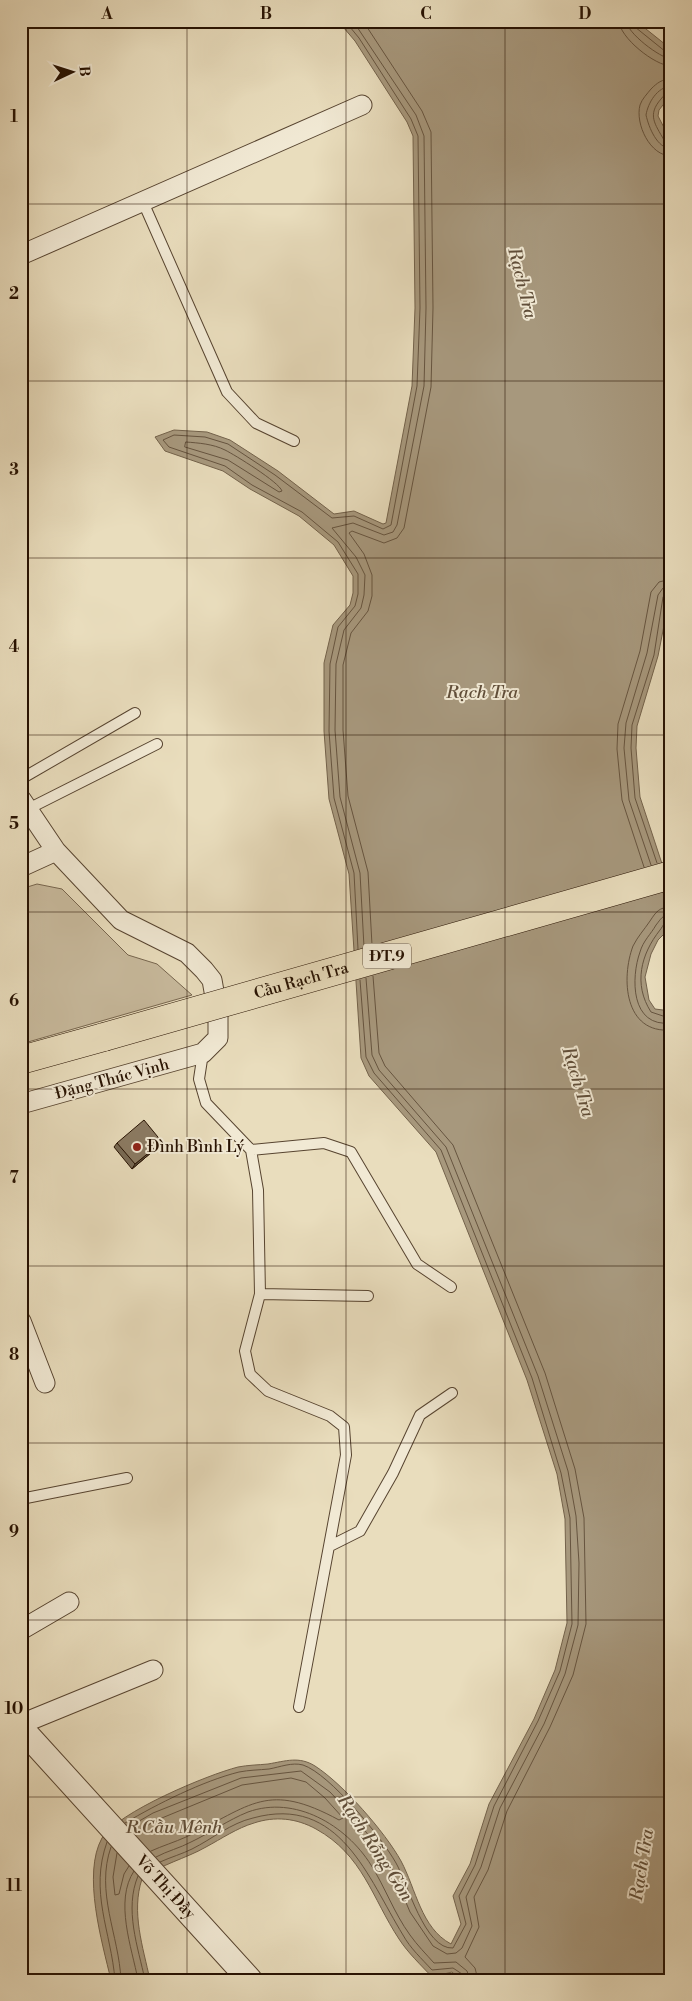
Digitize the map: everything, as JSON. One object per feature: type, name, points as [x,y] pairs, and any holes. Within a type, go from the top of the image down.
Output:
[{"type":"main road","name":"Cầu Rạch Tra","points":[[21,1060],[671,875]]},
{"type":"street","points":[[21,255],[362,105]]},
{"type":"street","points":[[25,804],[56,851],[120,920],[187,952],[212,980],[218,1014],[218,1038],[203,1054]]},
{"type":"street","points":[[21,867],[56,851]]},
{"type":"street","name":"Đặng Thúc Vịnh","points":[[21,1104],[203,1054]]},
{"type":"street","points":[[21,1321],[45,1383]]},
{"type":"street","points":[[21,1630],[69,1602]]},
{"type":"street","points":[[21,1724],[153,1670]]},
{"type":"street","name":"Võ Thị Đầy","points":[[21,1728],[250,1980]]},
{"type":"lane","points":[[143,202],[226,392],[256,423],[294,441]]},
{"type":"lane","points":[[21,779],[135,713]]},
{"type":"lane","points":[[25,804],[157,744]]},
{"type":"lane","points":[[203,1054],[199,1078],[206,1103],[251,1150],[258,1190],[260,1294],[245,1351],[250,1374],[268,1391],[330,1416],[344,1427],[346,1455],[299,1707]]},
{"type":"lane","points":[[251,1150],[324,1143],[351,1152],[417,1264],[451,1287]]},
{"type":"lane","points":[[260,1294],[368,1296]]},
{"type":"lane","points":[[330,1546],[360,1531],[394,1473],[420,1414],[452,1393]]},
{"type":"lane","points":[[21,1499],[127,1478]]},
{"type":"shaded area","points":[[37,884],[62,889],[128,955],[157,964],[192,995],[21,1044],[21,889]]},
{"type":"water","name":"Rạch Tra","points":[[338,21],[636,21],[671,49],[671,95],[659,110],[658,116],[671,141],[669,247],[671,264],[671,590],[658,656],[637,726],[636,748],[640,797],[671,891],[671,920],[666,932],[658,940],[651,954],[645,977],[649,1000],[655,1009],[671,1011],[671,1980],[461,1980],[452,1972],[432,1977],[403,1944],[365,1878],[345,1851],[316,1829],[301,1822],[285,1819],[270,1819],[248,1825],[198,1851],[157,1869],[142,1879],[138,1904],[139,1930],[150,1980],[111,1980],[99,1928],[94,1889],[96,1853],[102,1838],[111,1828],[144,1806],[224,1771],[242,1766],[298,1760],[315,1766],[338,1784],[385,1836],[401,1861],[426,1918],[441,1937],[451,1944],[461,1924],[453,1896],[470,1864],[489,1804],[534,1719],[555,1670],[567,1623],[565,1519],[557,1474],[527,1380],[436,1152],[369,1076],[361,1058],[349,874],[329,799],[324,731],[324,663],[333,625],[350,605],[353,593],[353,576],[334,545],[299,516],[250,489],[223,471],[165,451],[155,437],[174,430],[207,432],[230,440],[278,471],[334,514],[354,511],[383,524],[386,523],[412,386],[415,308],[413,136],[407,122],[355,41]]},
{"type":"building","name":"Đình Bình Lý","points":[[144,1120],[162,1142],[135,1164],[117,1143]]},
{"type":"place","name":"Đình Bình Lý","points":[[137,1147]]},
{"type":"water label","name":"R.Cầu Mênh","points":[[174,1827]]},
{"type":"water label","name":"Rạch Rỗng Gòn","points":[[375,1848]]}]
